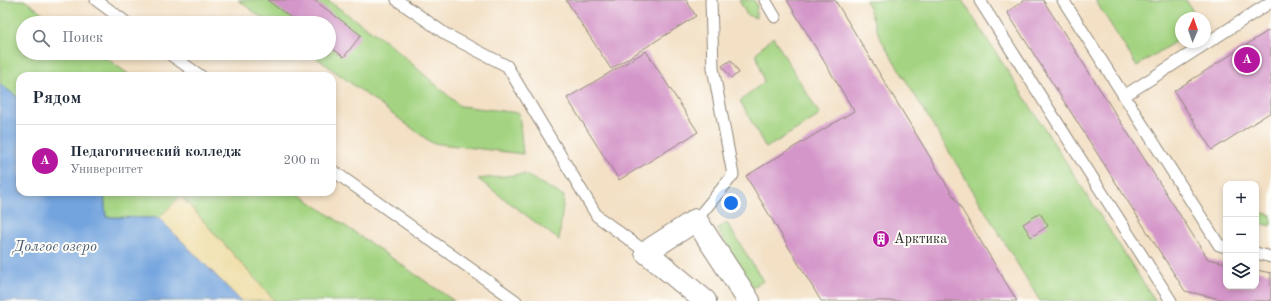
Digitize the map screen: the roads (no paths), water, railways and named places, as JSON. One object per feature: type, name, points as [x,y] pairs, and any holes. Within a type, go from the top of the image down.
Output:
[{"type":"street","points":[[705,301],[646,252],[696,220],[748,301]]},
{"type":"lane","points":[[96,0],[118,16]]},
{"type":"lane","points":[[397,0],[447,34],[507,66],[597,216],[646,252]]},
{"type":"lane","points":[[696,220],[732,175],[713,68],[711,0]]},
{"type":"lane","points":[[765,0],[775,17]]},
{"type":"lane","points":[[982,0],[980,2],[1171,301]]},
{"type":"lane","points":[[1063,0],[1219,245],[1223,246]]},
{"type":"lane","points":[[1124,96],[1271,2]]},
{"type":"lane","points":[[178,60],[195,72]]},
{"type":"lane","points":[[336,173],[516,301]]},
{"type":"lane","points":[[1259,254],[1271,257]]},
{"type":"water","name":"Долгое озеро","points":[[0,84],[16,96],[16,196],[104,196],[106,217],[159,218],[241,301],[0,301]]},
{"type":"place","name":"Педагогический колледж","points":[[1247,60]]},
{"type":"place","name":"Арктика","points":[[881,239]]}]
